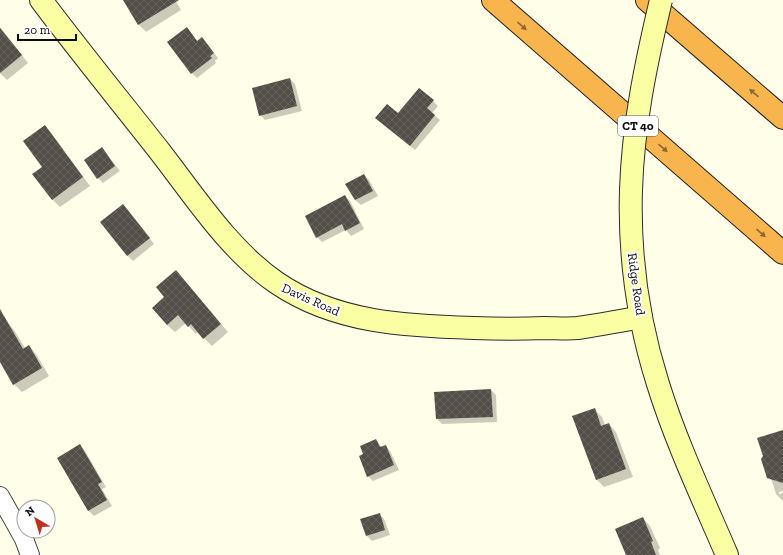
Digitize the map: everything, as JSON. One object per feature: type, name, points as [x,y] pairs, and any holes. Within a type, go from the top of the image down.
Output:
[{"type":"highway","name":"CT 40","points":[[493,0],[783,252]]},
{"type":"highway","points":[[647,0],[783,118]]},
{"type":"main road","name":"Davis Road","points":[[42,0],[100,76],[237,248],[255,266],[278,283],[300,296],[331,310],[361,318],[391,324],[427,327],[498,329],[577,328],[641,317]]},
{"type":"main road","name":"Ridge Road","points":[[661,0],[646,66],[636,120],[632,160],[632,251],[635,280],[649,352],[664,403],[727,555]]},
{"type":"street","points":[[0,496],[24,539],[30,555]]},
{"type":"building","points":[[123,0],[179,0],[138,25]]},
{"type":"building","points":[[187,27],[197,41],[202,37],[214,53],[210,56],[212,58],[191,74],[167,42]]},
{"type":"building","points":[[0,28],[22,55],[0,73]]},
{"type":"building","points":[[290,78],[297,106],[259,116],[252,88]]},
{"type":"building","points":[[419,88],[434,100],[427,108],[435,115],[410,146],[375,118],[387,104],[398,113]]},
{"type":"building","points":[[45,125],[83,177],[52,200],[32,174],[42,167],[23,141]]},
{"type":"building","points":[[102,147],[115,166],[97,179],[84,160]]},
{"type":"building","points":[[364,174],[373,191],[355,200],[345,184]]},
{"type":"building","points":[[345,195],[360,223],[345,231],[342,224],[316,238],[305,216]]},
{"type":"building","points":[[123,204],[150,238],[127,256],[100,222]]},
{"type":"building","points":[[176,270],[221,324],[203,339],[191,324],[188,327],[178,315],[167,325],[152,308],[164,297],[156,287]]},
{"type":"building","points":[[0,309],[23,349],[29,345],[42,368],[13,385],[0,362]]},
{"type":"building","points":[[491,389],[493,417],[436,419],[434,392]]},
{"type":"building","points":[[595,408],[601,426],[609,423],[626,469],[596,480],[572,416]]},
{"type":"building","points":[[783,430],[783,483],[767,478],[761,459],[763,456],[757,438]]},
{"type":"building","points":[[376,439],[380,447],[386,445],[394,465],[367,477],[359,456],[363,454],[360,446]]},
{"type":"building","points":[[80,444],[102,482],[98,484],[107,500],[88,511],[57,458]]},
{"type":"building","points":[[380,513],[385,530],[366,536],[360,519]]},
{"type":"building","points":[[643,517],[653,541],[651,542],[656,555],[626,555],[615,529]]}]
